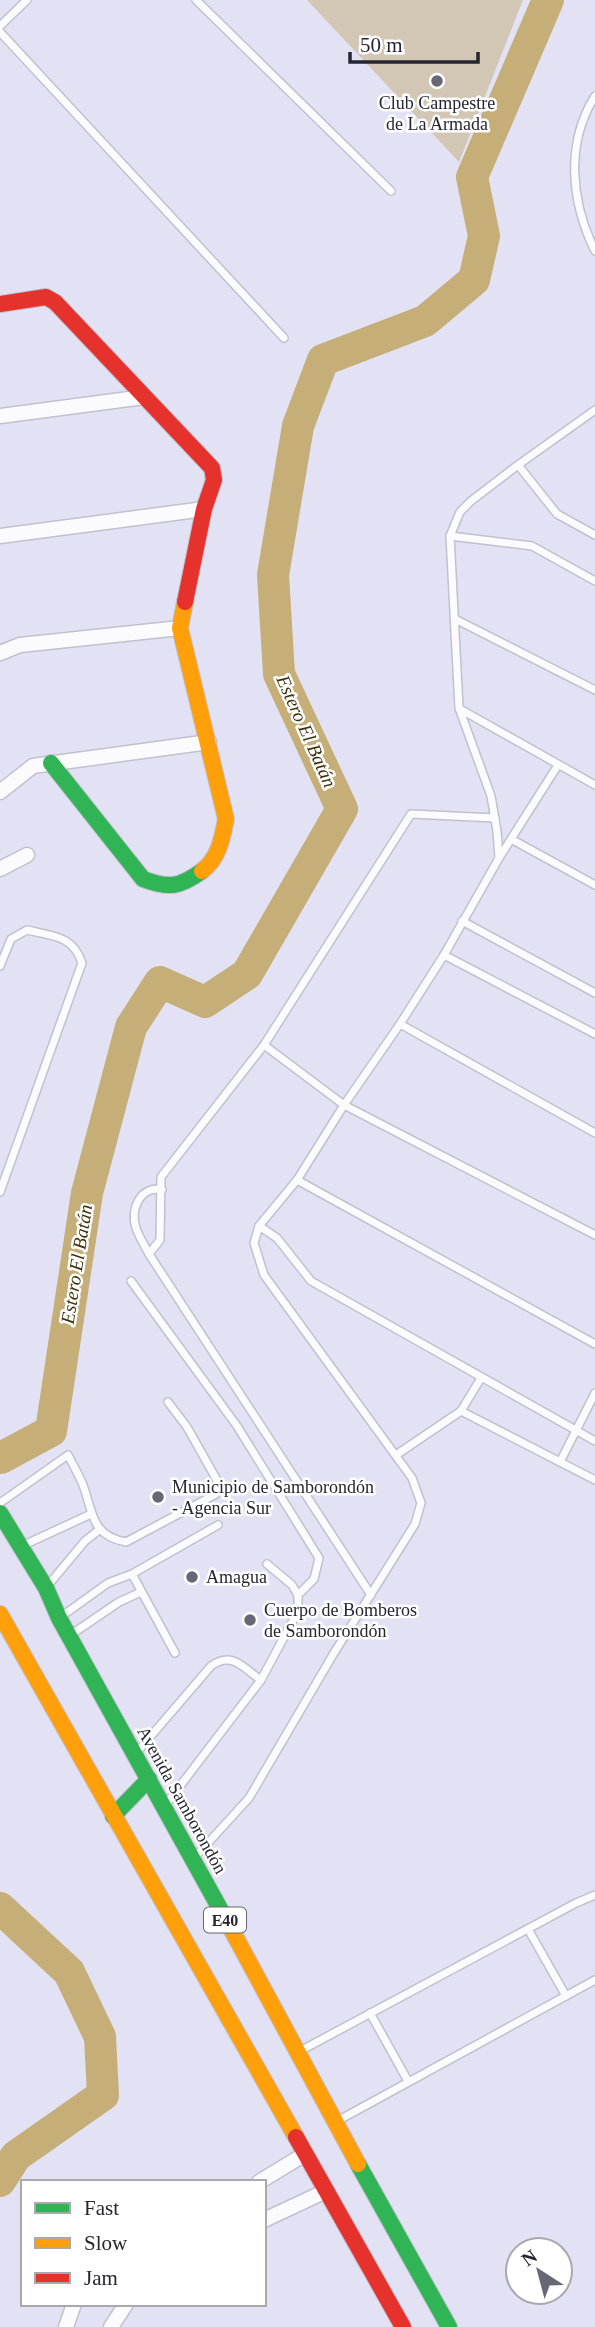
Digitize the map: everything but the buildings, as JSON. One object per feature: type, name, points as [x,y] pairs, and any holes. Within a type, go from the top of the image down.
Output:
[{"type":"main road","points":[[0,304],[46,297],[55,302],[212,468],[214,480],[204,509],[180,628],[226,819],[221,846],[210,865],[185,883],[162,886],[143,879],[51,763]]},
{"type":"main road","name":"Avenida Samborondón","points":[[0,1513],[46,1588],[59,1618],[193,1859],[296,2053],[449,2327]]},
{"type":"main road","name":"E40","points":[[0,1614],[403,2327]]},
{"type":"main road","points":[[113,1816],[149,1779]]},
{"type":"street","points":[[0,416],[145,397]]},
{"type":"street","points":[[0,536],[204,509]]},
{"type":"street","points":[[0,653],[20,645],[180,628]]},
{"type":"street","points":[[0,792],[33,766],[209,742]]},
{"type":"street","points":[[0,869],[27,855]]},
{"type":"street","points":[[262,2180],[305,2154]]},
{"type":"street","points":[[266,2219],[326,2191]]},
{"type":"street","points":[[66,2327],[73,2306]]},
{"type":"street","points":[[111,2327],[124,2306]]},
{"type":"lane","points":[[0,26],[27,0]]},
{"type":"lane","points":[[196,0],[391,191]]},
{"type":"lane","points":[[0,32],[284,338]]},
{"type":"lane","points":[[595,96],[580,132],[573,172],[576,200],[595,251]]},
{"type":"lane","points":[[499,858],[495,818],[484,775],[459,708],[450,536],[460,512],[518,465],[593,412],[595,423]]},
{"type":"lane","points":[[518,465],[557,514],[595,535]]},
{"type":"lane","points":[[450,536],[532,546],[595,581]]},
{"type":"lane","points":[[455,620],[595,690]]},
{"type":"lane","points":[[459,708],[595,785]]},
{"type":"lane","points":[[193,1859],[249,1798],[415,1524],[421,1503],[412,1478],[264,1275],[254,1243],[259,1226],[297,1180],[344,1105],[400,1024],[558,765]]},
{"type":"lane","points":[[149,1254],[160,1240],[161,1177],[264,1045],[411,814],[495,818]]},
{"type":"lane","points":[[511,839],[595,886]]},
{"type":"lane","points":[[462,921],[595,993]]},
{"type":"lane","points":[[0,966],[11,939],[27,930],[65,939],[75,946],[82,963],[0,1192]]},
{"type":"lane","points":[[444,955],[595,1034]]},
{"type":"lane","points":[[400,1024],[595,1133]]},
{"type":"lane","points":[[264,1045],[344,1105],[595,1235]]},
{"type":"lane","points":[[297,1180],[595,1344]]},
{"type":"lane","points":[[162,1190],[144,1192],[137,1201],[135,1226],[149,1254],[370,1595]]},
{"type":"lane","points":[[259,1226],[277,1238],[311,1281],[595,1441]]},
{"type":"lane","points":[[131,1281],[237,1426],[320,1558],[314,1579],[298,1595]]},
{"type":"lane","points":[[396,1455],[461,1411],[481,1378]]},
{"type":"lane","points":[[560,1462],[595,1393]]},
{"type":"lane","points":[[0,1503],[68,1455],[83,1483],[91,1514],[99,1530],[126,1542],[216,1494],[218,1482],[187,1427],[168,1402]]},
{"type":"lane","points":[[461,1411],[595,1480]]},
{"type":"lane","points":[[20,1547],[91,1514]]},
{"type":"lane","points":[[59,1618],[108,1583],[132,1574],[218,1525]]},
{"type":"lane","points":[[46,1588],[85,1541],[99,1530]]},
{"type":"lane","points":[[164,1807],[261,1680],[298,1611],[300,1603],[292,1585],[267,1564]]},
{"type":"lane","points":[[132,1574],[175,1653]]},
{"type":"lane","points":[[69,1636],[119,1602],[141,1592]]},
{"type":"lane","points":[[135,1754],[221,1659],[230,1659],[261,1680]]},
{"type":"lane","points":[[296,2053],[528,1928],[595,1895]]},
{"type":"lane","points":[[528,1928],[566,1996]]},
{"type":"lane","points":[[335,2123],[595,1980]]},
{"type":"lane","points":[[370,2013],[408,2081]]},
{"type":"shaded area","name":"Club Campestre de La Armada","points":[[307,0],[523,0],[459,162]]},
{"type":"waterway","name":"Estero El Batán","points":[[1,1458],[51,1431],[87,1193],[131,1027],[160,982],[205,1002],[247,974],[342,809],[279,674],[273,575],[298,426],[323,360],[425,321],[474,280],[484,236],[472,177],[548,0]]},
{"type":"waterway","name":"Estero El Batán","points":[[0,1908],[69,1972],[100,2037],[103,2095],[16,2156],[0,2181]]},
{"type":"traffic: fast","points":[[51,763],[143,879],[174,885],[202,871]]},
{"type":"traffic: fast","points":[[0,1513],[46,1588],[59,1618],[229,1925]]},
{"type":"traffic: fast","points":[[113,1816],[149,1779]]},
{"type":"traffic: fast","points":[[358,2164],[449,2327]]},
{"type":"traffic: slow","points":[[185,602],[180,628],[226,819],[216,854],[202,871]]},
{"type":"traffic: slow","points":[[0,1614],[296,2137]]},
{"type":"traffic: slow","points":[[229,1925],[358,2164]]},
{"type":"traffic: jam","points":[[0,304],[46,297],[55,302],[212,468],[214,480],[204,509],[185,602]]},
{"type":"traffic: jam","points":[[296,2137],[403,2327]]},
{"type":"place","name":"Club Campestre de La Armada","points":[[437,81]]},
{"type":"place","name":"Municipio de Samborondón - Agencia Sur","points":[[158,1497]]},
{"type":"place","name":"Amagua","points":[[192,1577]]},
{"type":"place","name":"Cuerpo de Bomberos de Samborondón","points":[[250,1620]]}]
